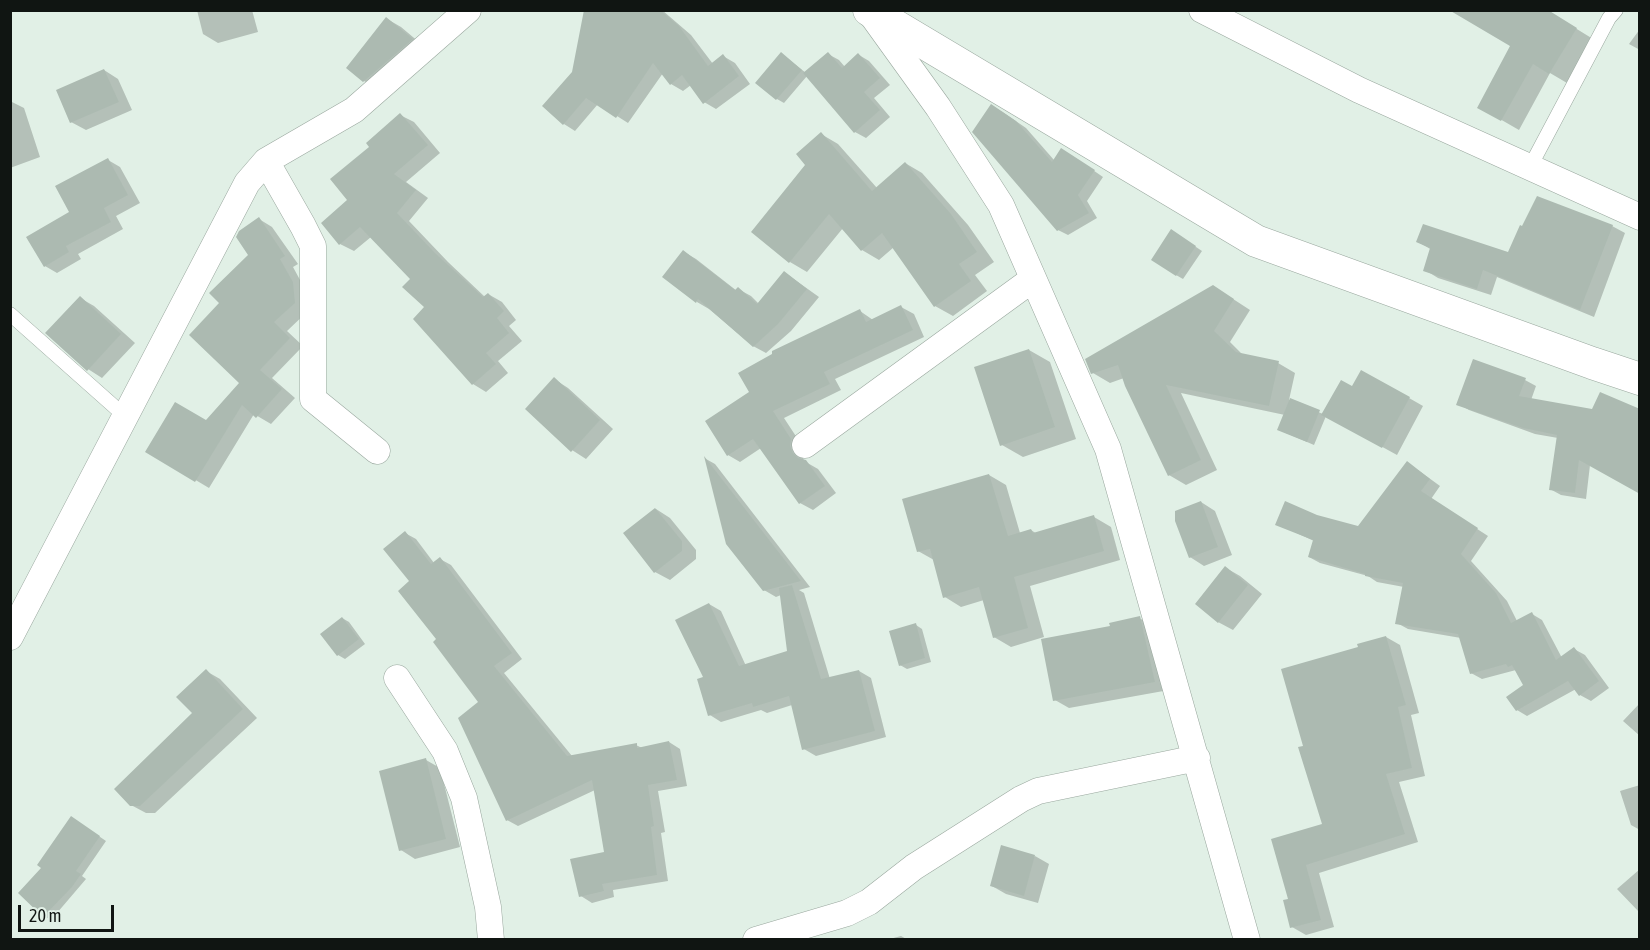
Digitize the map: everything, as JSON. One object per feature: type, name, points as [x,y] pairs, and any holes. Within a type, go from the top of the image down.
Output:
[{"type":"street","points":[[10,637],[247,183],[266,161],[354,110],[468,10]]},
{"type":"street","points":[[869,10],[993,189],[1108,449],[1247,939]]},
{"type":"street","points":[[869,10],[1256,241],[1640,379]]},
{"type":"street","points":[[1202,10],[1359,90],[1640,216]]},
{"type":"street","points":[[266,161],[313,246],[313,399],[377,451]]},
{"type":"street","points":[[805,445],[1033,279]]},
{"type":"street","points":[[397,678],[445,751],[464,798],[488,907],[491,939]]},
{"type":"street","points":[[756,939],[847,913],[869,902],[914,867],[1038,790],[1197,758]]},
{"type":"lane","points":[[1530,167],[1616,10]]},
{"type":"lane","points":[[10,315],[126,417]]},
{"type":"building","points":[[584,10],[660,10],[679,26],[708,66],[723,54],[739,76],[703,104],[682,75],[670,85],[653,63],[616,118],[586,98],[563,125],[542,106],[572,72]]},
{"type":"building","points":[[1449,10],[1548,10],[1577,28],[1549,74],[1533,64],[1501,121],[1477,108],[1510,46]]},
{"type":"building","points":[[386,17],[413,39],[363,82],[346,68]]},
{"type":"building","points":[[781,52],[802,70],[776,100],[755,83]]},
{"type":"building","points":[[828,52],[842,68],[858,53],[880,78],[864,92],[880,110],[854,133],[803,73]]},
{"type":"building","points":[[104,69],[119,102],[70,123],[56,90]]},
{"type":"building","points":[[991,104],[1016,121],[1052,162],[1061,148],[1095,170],[1078,195],[1089,213],[1057,231],[972,132]]},
{"type":"building","points":[[400,113],[428,145],[394,174],[416,190],[397,213],[435,253],[483,297],[488,293],[504,311],[497,318],[509,333],[486,353],[496,364],[472,385],[413,319],[424,307],[402,287],[410,279],[360,227],[339,245],[321,223],[347,200],[330,179],[369,147],[366,143]]},
{"type":"building","points":[[821,132],[872,191],[905,162],[951,214],[977,252],[959,264],[971,281],[934,307],[882,233],[861,251],[829,214],[789,263],[751,232],[805,165],[796,154]]},
{"type":"building","points":[[108,158],[128,195],[104,208],[111,222],[66,246],[69,252],[44,267],[26,237],[69,212],[55,186]]},
{"type":"building","points":[[1537,196],[1613,225],[1580,310],[1483,270],[1477,289],[1423,271],[1430,248],[1416,242],[1423,224],[1508,252]]},
{"type":"building","points":[[259,217],[285,256],[280,259],[293,282],[295,303],[274,322],[290,338],[260,370],[282,389],[256,418],[242,405],[195,482],[145,452],[175,402],[206,420],[239,383],[189,335],[219,303],[209,293],[248,255],[236,237],[239,231]]},
{"type":"building","points":[[1171,229],[1196,246],[1176,276],[1151,260]]},
{"type":"building","points":[[683,250],[735,290],[738,287],[757,304],[784,271],[807,289],[778,324],[753,347],[698,299],[696,303],[662,277]]},
{"type":"building","points":[[1213,285],[1234,299],[1214,331],[1236,352],[1279,361],[1269,406],[1166,385],[1201,460],[1168,476],[1125,386],[1118,365],[1091,374],[1085,359]]},
{"type":"building","points":[[80,296],[121,334],[87,371],[45,333]]},
{"type":"building","points":[[901,305],[913,330],[824,372],[830,384],[773,411],[791,439],[790,446],[793,453],[798,458],[806,460],[825,486],[799,504],[753,439],[727,456],[705,421],[749,392],[738,373],[772,354],[772,351],[860,309],[866,322]]},
{"type":"building","points":[[1029,349],[1055,427],[1000,446],[974,367]]},
{"type":"building","points":[[1473,359],[1526,378],[1519,396],[1592,409],[1600,392],[1640,409],[1640,494],[1579,460],[1575,493],[1549,490],[1557,435],[1523,428],[1456,405]]},
{"type":"building","points":[[1361,370],[1410,397],[1382,448],[1321,415],[1341,380],[1352,386]]},
{"type":"building","points":[[554,377],[600,420],[571,452],[525,409]]},
{"type":"building","points":[[1290,398],[1320,410],[1307,442],[1277,430]]},
{"type":"building","points":[[704,456],[801,581],[763,591],[726,544]]},
{"type":"building","points":[[1407,461],[1430,479],[1421,491],[1478,528],[1461,554],[1496,593],[1511,623],[1532,612],[1556,660],[1574,647],[1599,681],[1579,696],[1568,681],[1516,711],[1506,697],[1523,685],[1512,665],[1508,667],[1506,664],[1470,674],[1458,634],[1395,624],[1403,583],[1365,576],[1365,574],[1308,557],[1313,540],[1275,525],[1285,501],[1317,515],[1358,526]]},
{"type":"building","points":[[989,474],[1008,536],[1031,529],[1033,533],[1094,515],[1104,551],[1014,577],[1028,628],[993,638],[979,587],[943,598],[930,549],[917,552],[902,499]]},
{"type":"building","points":[[1201,501],[1218,547],[1189,558],[1175,521],[1175,511]]},
{"type":"building","points":[[655,508],[682,541],[682,551],[654,573],[623,533]]},
{"type":"building","points":[[405,531],[431,564],[440,557],[512,653],[494,666],[567,756],[637,743],[637,748],[669,741],[677,780],[648,785],[654,826],[651,827],[657,875],[602,884],[604,891],[579,897],[570,859],[604,852],[592,780],[506,821],[458,718],[478,702],[433,642],[436,639],[398,591],[409,581],[383,549]]},
{"type":"building","points":[[1225,566],[1248,585],[1218,623],[1195,604]]},
{"type":"building","points":[[792,585],[821,679],[859,670],[875,731],[802,750],[789,696],[753,707],[752,703],[708,716],[697,679],[703,677],[675,620],[709,603],[739,666],[787,651],[779,588]]},
{"type":"building","points":[[1140,616],[1155,682],[1053,701],[1041,639],[1110,626],[1109,623]]},
{"type":"building","points":[[342,617],[359,639],[337,656],[320,634]]},
{"type":"building","points":[[916,623],[925,658],[899,666],[889,631]]},
{"type":"building","points":[[1386,636],[1406,705],[1398,707],[1412,768],[1386,774],[1405,834],[1306,865],[1321,920],[1290,928],[1283,900],[1288,899],[1271,839],[1322,824],[1298,747],[1303,746],[1281,669],[1358,647],[1357,644]]},
{"type":"building","points":[[206,669],[243,709],[140,806],[130,806],[114,789],[192,713],[176,697]]},
{"type":"building","points":[[426,758],[446,839],[399,851],[379,771]]},
{"type":"building","points":[[71,816],[100,836],[76,871],[81,874],[72,887],[43,917],[18,893],[41,868],[37,865]]},
{"type":"building","points":[[1001,845],[1035,855],[1024,896],[990,886]]}]
